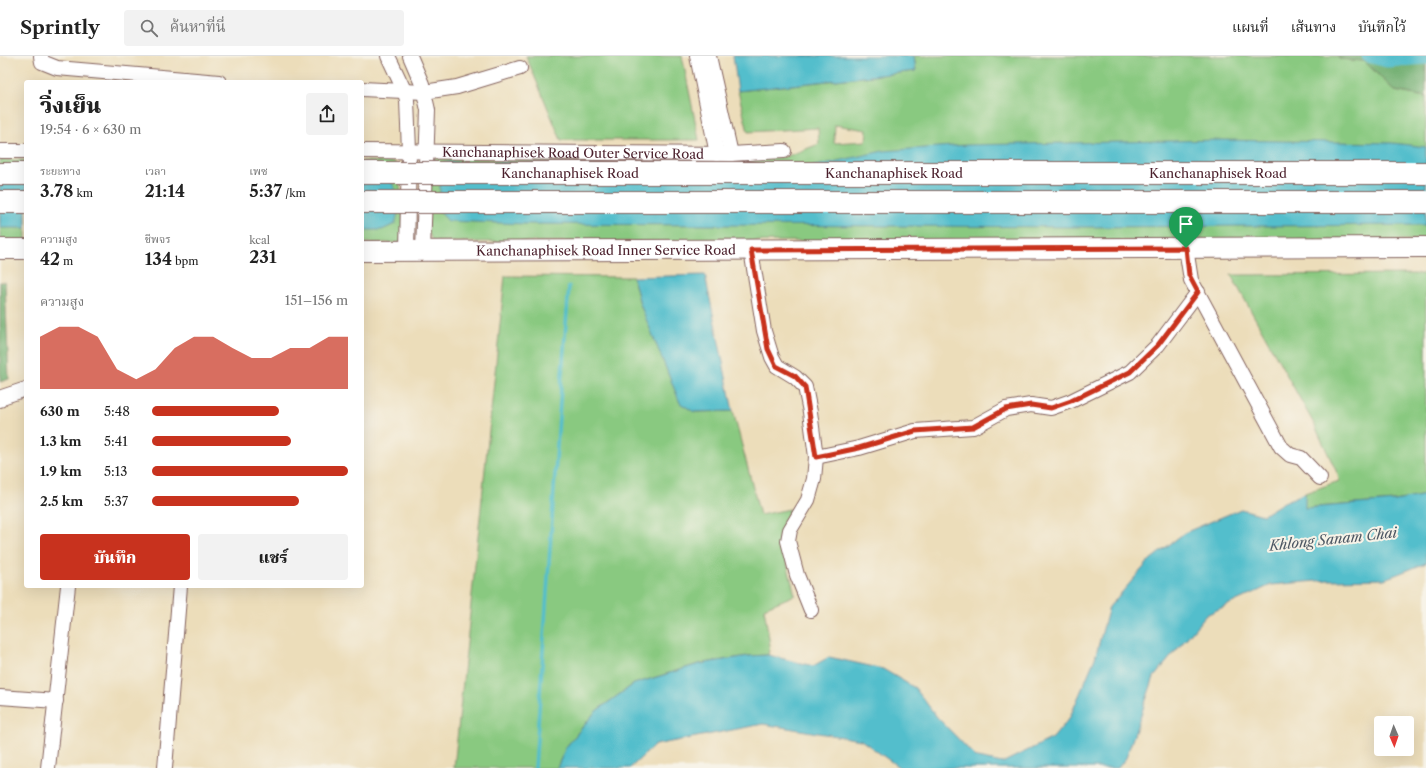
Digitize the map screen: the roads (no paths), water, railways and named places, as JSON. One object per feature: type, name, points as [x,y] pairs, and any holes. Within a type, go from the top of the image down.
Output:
[{"type":"highway","name":"Kanchanaphisek Road","points":[[364,173],[1426,172]]},
{"type":"highway","points":[[0,174],[24,174]]},
{"type":"highway","points":[[0,202],[24,202]]},
{"type":"highway","points":[[364,202],[1426,202]]},
{"type":"main road","name":"Kanchanaphisek Road Inner Service Road","points":[[364,250],[1426,247]]},
{"type":"main road","points":[[0,249],[24,249]]},
{"type":"street","points":[[41,56],[42,62],[57,68],[196,80]]},
{"type":"street","points":[[388,56],[404,90],[407,100],[415,251]]},
{"type":"street","points":[[410,56],[424,92],[428,110],[415,251]]},
{"type":"street","points":[[697,56],[724,154]]},
{"type":"street","points":[[709,56],[724,154]]},
{"type":"street","points":[[364,89],[424,92],[457,87],[520,68]]},
{"type":"street","points":[[0,151],[24,151]]},
{"type":"street","name":"Kanchanaphisek Road Outer Service Road","points":[[364,151],[724,154],[784,151]]},
{"type":"street","points":[[1186,248],[1189,275],[1280,447],[1290,455],[1305,461],[1320,478]]},
{"type":"street","points":[[751,250],[768,349],[776,366],[795,376],[805,387],[816,457],[814,479],[808,500],[790,530],[788,541],[797,575],[811,610]]},
{"type":"street","points":[[816,457],[859,448],[915,431],[973,427],[1006,409],[1031,405],[1051,408],[1071,401],[1130,372],[1158,345],[1198,292]]},
{"type":"street","points":[[0,400],[2,397],[24,390]]},
{"type":"street","points":[[48,768],[68,588]]},
{"type":"street","points":[[164,768],[180,588]]},
{"type":"street","points":[[0,697],[56,702]]},
{"type":"water","points":[[733,56],[914,56],[916,71],[738,91]]},
{"type":"water","points":[[1222,140],[1392,143],[1426,147],[1426,225],[1083,227],[525,224],[448,221],[440,212],[440,187],[444,162],[810,167],[883,151],[967,145]]},
{"type":"water","points":[[364,166],[381,167],[397,193],[398,207],[395,224],[382,230],[364,230]]},
{"type":"water","points":[[0,167],[24,167],[24,228],[0,228]]},
{"type":"water","points":[[705,275],[733,411],[694,412],[680,403],[640,304],[633,277]]},
{"type":"water","name":"Khlong Sanam Chai","points":[[1305,493],[1305,508],[1395,501],[1426,495],[1426,563],[1385,579],[1328,580],[1271,585],[1206,615],[1154,677],[1126,758],[1118,768],[900,768],[861,740],[763,724],[655,745],[630,768],[557,768],[566,747],[596,711],[634,684],[699,664],[748,656],[768,655],[813,666],[829,657],[883,669],[915,688],[937,717],[977,758],[1002,763],[1053,738],[1070,717],[1095,658],[1109,607],[1150,560],[1184,533],[1241,509],[1263,515],[1284,502]]},
{"type":"waterway","points":[[1368,56],[1387,61],[1426,58]]},
{"type":"waterway","points":[[535,768],[569,286]]}]
